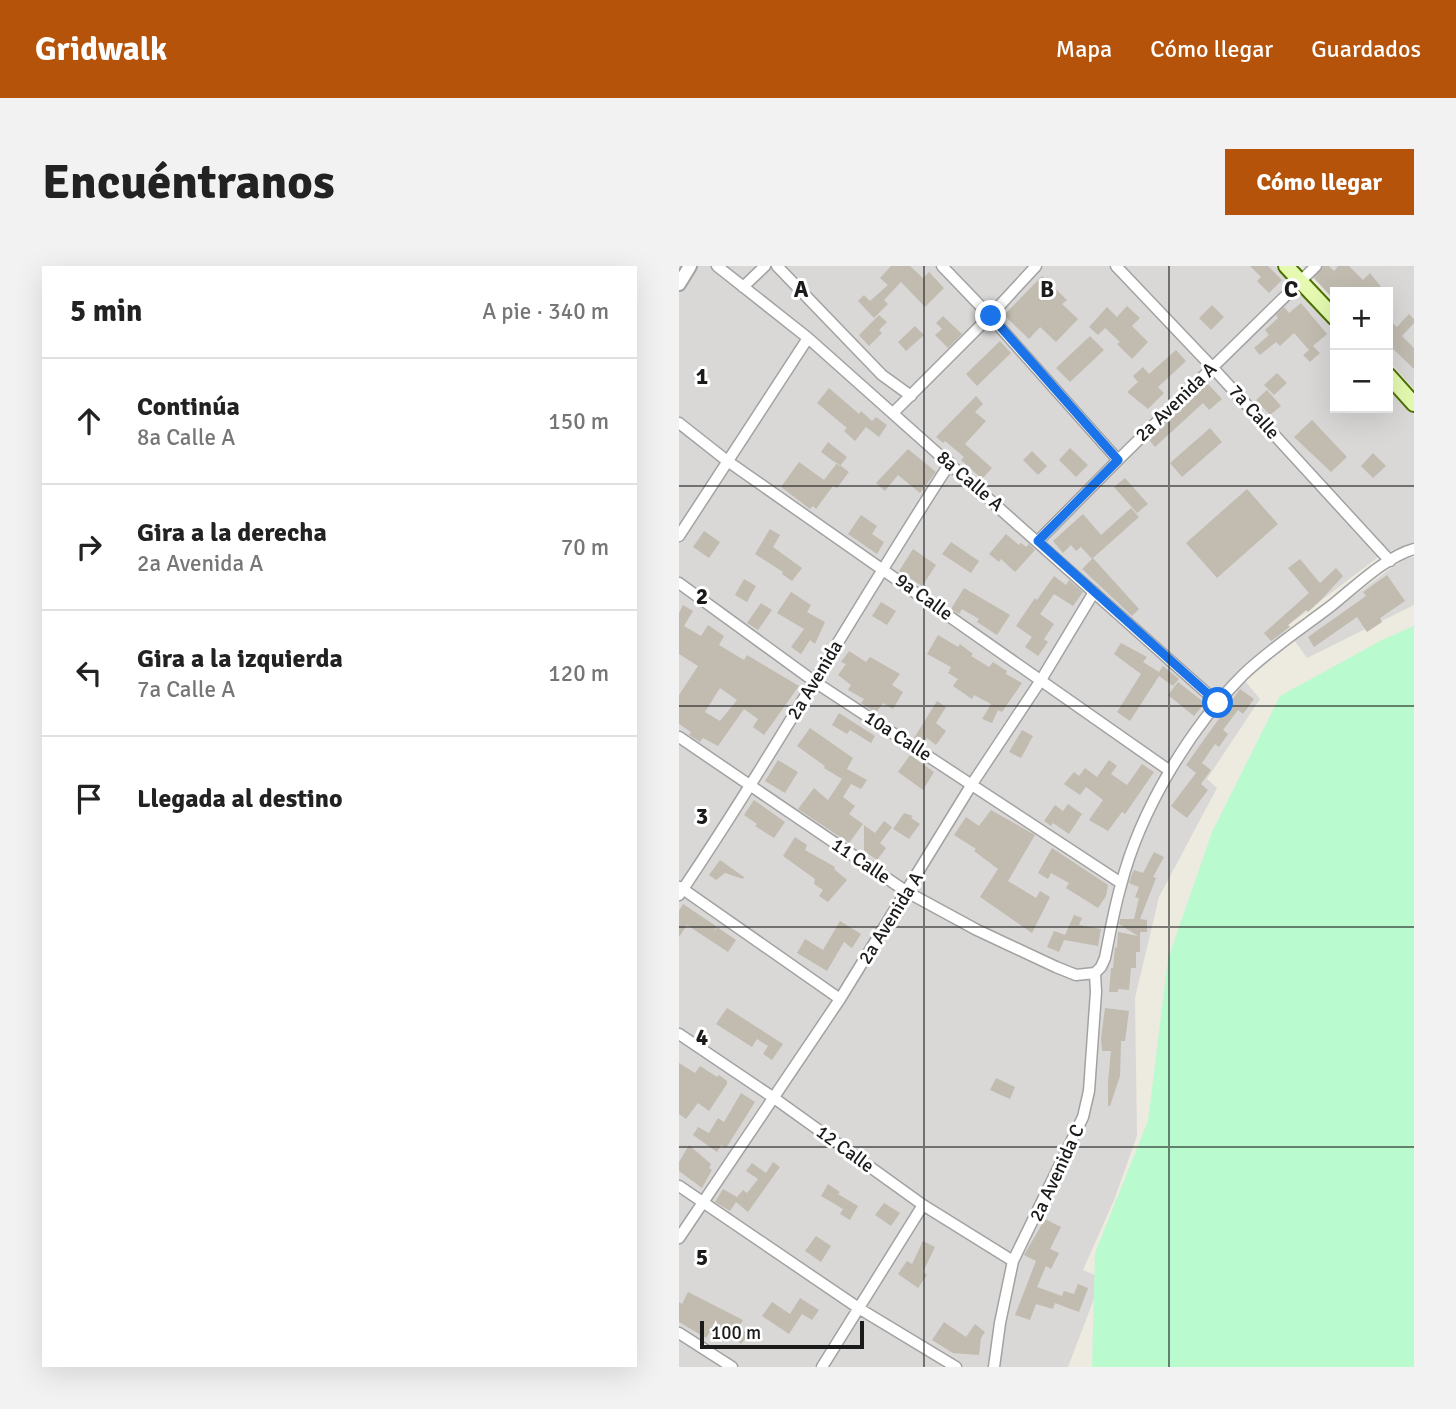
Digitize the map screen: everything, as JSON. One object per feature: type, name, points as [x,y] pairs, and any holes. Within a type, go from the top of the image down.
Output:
[{"type":"main road","points":[[1286,266],[1330,313]]},
{"type":"main road","points":[[1393,381],[1414,404]]},
{"type":"street","points":[[679,284],[690,266]]},
{"type":"street","name":"8a Calle A","points":[[717,266],[808,338],[1218,703]]},
{"type":"street","points":[[743,287],[765,266]]},
{"type":"street","points":[[777,266],[882,375],[911,396]]},
{"type":"street","points":[[942,266],[991,316],[1118,460]]},
{"type":"street","points":[[893,413],[991,316],[1036,266]]},
{"type":"street","name":"7a Calle","points":[[1116,266],[1390,561]]},
{"type":"street","name":"2a Avenida A","points":[[1038,541],[1316,266]]},
{"type":"street","points":[[679,536],[726,460],[808,338]]},
{"type":"street","name":"9a Calle","points":[[679,423],[726,460],[1170,771]]},
{"type":"street","name":"2a Avenida","points":[[680,890],[751,786],[882,567],[950,463]]},
{"type":"street","points":[[1094,973],[1105,958],[1121,883],[1144,823],[1170,771],[1218,703],[1244,674],[1270,652],[1390,561],[1414,549]]},
{"type":"street","name":"10a Calle","points":[[679,583],[815,682],[1121,883]]},
{"type":"street","name":"2a Avenida A","points":[[679,1238],[840,999],[971,784],[1041,680],[1094,592]]},
{"type":"street","name":"11 Calle","points":[[679,737],[907,892],[977,930],[1056,967],[1076,975],[1094,973]]},
{"type":"street","points":[[680,890],[840,999]]},
{"type":"street","name":"2a Avenida C","points":[[994,1367],[1013,1261],[1083,1118],[1090,1078],[1096,992],[1094,973]]},
{"type":"street","name":"12 Calle","points":[[679,1034],[774,1098],[923,1205],[1013,1261]]},
{"type":"street","points":[[679,1186],[860,1309],[956,1367]]},
{"type":"street","points":[[822,1367],[923,1205]]},
{"type":"street","points":[[679,1333],[732,1367]]},
{"type":"shaded area","points":[[679,266],[1275,266],[1330,325],[1330,413],[1393,413],[1393,391],[1414,414],[1414,542],[1381,555],[1282,630],[1295,639],[1402,560],[1414,557],[1414,605],[1307,658],[1294,640],[1245,681],[1260,699],[1207,779],[1217,788],[1159,897],[1135,998],[1137,1136],[1114,1200],[1083,1270],[1102,1278],[1068,1367],[679,1367]]},
{"type":"shaded area","points":[[1302,266],[1414,266],[1414,389],[1393,366],[1393,287],[1330,287],[1330,297]]},
{"type":"green space","points":[[1414,626],[1414,1367],[1092,1367],[1095,1253],[1148,1121],[1168,959],[1212,832],[1280,696],[1382,640]]},
{"type":"building","points":[[891,266],[910,266],[923,278],[929,272],[944,288],[925,307],[901,282],[884,300],[888,304],[874,318],[858,301],[864,295],[870,301],[888,285],[880,278]]},
{"type":"building","points":[[1250,266],[1268,266],[1282,280],[1269,293],[1257,281],[1261,277]]},
{"type":"building","points":[[1323,266],[1329,266],[1334,271],[1338,266],[1349,266],[1363,280],[1370,273],[1381,287],[1330,287],[1330,295],[1314,278]]},
{"type":"building","points":[[1042,276],[1067,300],[1062,304],[1078,319],[1056,342],[1040,327],[1029,339],[1004,315]]},
{"type":"building","points":[[1301,303],[1327,334],[1313,346],[1320,353],[1310,362],[1303,355],[1309,350],[1294,333],[1280,346],[1276,342],[1260,355],[1254,348],[1269,335],[1265,330],[1278,318],[1276,315],[1284,307],[1289,313]]},
{"type":"building","points":[[1212,305],[1224,317],[1211,330],[1199,318]]},
{"type":"building","points":[[1127,306],[1140,318],[1132,326],[1148,342],[1132,359],[1117,344],[1120,342],[1105,328],[1098,335],[1089,327],[1107,307],[1117,317]]},
{"type":"building","points":[[1409,314],[1414,319],[1414,323],[1402,336],[1414,348],[1414,369],[1393,349],[1393,323],[1397,327]]},
{"type":"building","points":[[879,315],[887,322],[879,330],[882,333],[869,346],[859,335]]},
{"type":"building","points":[[943,316],[962,334],[948,348],[935,335],[942,329],[936,323]]},
{"type":"building","points":[[915,326],[924,335],[906,351],[898,342]]},
{"type":"building","points":[[1090,336],[1104,350],[1070,382],[1056,368]]},
{"type":"building","points":[[1000,341],[1011,353],[977,386],[966,374]]},
{"type":"building","points":[[1176,350],[1186,361],[1158,387],[1164,393],[1148,409],[1127,392],[1138,382],[1133,376],[1143,367],[1149,374]]},
{"type":"building","points":[[1277,373],[1287,383],[1274,395],[1264,385]]},
{"type":"building","points":[[1207,383],[1222,399],[1209,410],[1203,403],[1155,447],[1149,440]]},
{"type":"building","points":[[829,388],[859,414],[861,411],[872,421],[876,417],[887,425],[879,437],[866,427],[855,441],[844,431],[847,428],[817,403]]},
{"type":"building","points":[[1267,390],[1281,406],[1270,415],[1256,400]]},
{"type":"building","points":[[976,396],[983,404],[975,412],[986,421],[965,444],[992,468],[982,479],[961,460],[964,457],[936,437]]},
{"type":"building","points":[[1312,420],[1347,457],[1331,472],[1294,437]]},
{"type":"building","points":[[1210,428],[1222,442],[1182,477],[1170,463]]},
{"type":"building","points":[[828,442],[847,457],[840,466],[821,452]]},
{"type":"building","points":[[1070,448],[1088,465],[1076,477],[1059,460]]},
{"type":"building","points":[[908,449],[936,472],[920,493],[898,475],[885,491],[876,483]]},
{"type":"building","points":[[1032,451],[1047,466],[1038,475],[1023,460]]},
{"type":"building","points":[[1373,453],[1386,466],[1373,478],[1361,466]]},
{"type":"building","points":[[799,462],[824,480],[837,463],[849,472],[837,488],[833,486],[816,509],[813,506],[810,509],[781,487]]},
{"type":"building","points":[[1125,478],[1148,504],[1137,513],[1114,487]]},
{"type":"building","points":[[1247,489],[1278,524],[1217,578],[1186,543]]},
{"type":"building","points":[[1131,508],[1139,517],[1093,558],[1139,609],[1132,616],[1082,569],[1092,559],[1081,547],[1076,551],[1071,545],[1063,553],[1053,541],[1083,514],[1101,535]]},
{"type":"building","points":[[861,515],[877,526],[872,534],[884,542],[877,554],[848,534]]},
{"type":"building","points":[[770,529],[780,535],[773,547],[802,568],[792,581],[755,554]]},
{"type":"building","points":[[704,531],[720,542],[709,558],[693,547]]},
{"type":"building","points":[[1006,534],[1019,545],[1021,543],[1026,547],[1029,544],[1035,550],[1015,572],[1001,559],[999,562],[989,554]]},
{"type":"building","points":[[951,542],[979,561],[971,573],[942,554]]},
{"type":"building","points":[[913,549],[936,565],[922,586],[899,571]]},
{"type":"building","points":[[1300,559],[1320,583],[1336,568],[1343,576],[1308,612],[1306,610],[1288,625],[1290,627],[1271,641],[1264,633],[1309,593],[1288,568]]},
{"type":"building","points":[[1387,575],[1405,601],[1380,618],[1382,622],[1367,632],[1357,617],[1314,647],[1308,637],[1366,596],[1363,592]]},
{"type":"building","points":[[1054,576],[1066,585],[1069,580],[1083,592],[1073,606],[1054,594],[1040,614],[1054,624],[1044,639],[1048,642],[1038,656],[1025,647],[1032,637],[1016,626]]},
{"type":"building","points":[[744,579],[756,586],[747,602],[735,595]]},
{"type":"building","points":[[964,588],[1010,615],[997,635],[977,622],[979,619],[962,609],[959,614],[951,609]]},
{"type":"building","points":[[791,592],[811,605],[807,612],[825,622],[815,644],[810,640],[801,654],[791,647],[804,629],[777,613]]},
{"type":"building","points":[[881,602],[896,611],[887,625],[872,616]]},
{"type":"building","points":[[761,603],[772,610],[758,630],[747,623]]},
{"type":"building","points":[[683,605],[693,611],[684,626],[701,636],[708,625],[724,636],[719,645],[744,660],[747,655],[799,686],[764,735],[753,727],[758,719],[744,709],[718,746],[703,738],[700,742],[679,724],[679,695],[698,666],[679,654],[679,613]],"holes":[[[720,688],[737,700],[720,721],[705,712]]]},
{"type":"building","points":[[938,635],[958,647],[960,644],[973,654],[971,656],[989,667],[993,662],[1022,683],[1002,712],[998,710],[992,723],[982,719],[991,704],[974,695],[972,699],[953,686],[958,679],[948,673],[951,667],[927,654]]},
{"type":"building","points":[[1121,643],[1147,657],[1143,662],[1159,672],[1163,666],[1179,679],[1173,686],[1159,676],[1130,721],[1117,712],[1141,674],[1114,654]]},
{"type":"building","points":[[849,651],[866,662],[870,657],[900,674],[892,685],[903,692],[893,709],[883,703],[876,713],[861,703],[864,699],[848,690],[851,685],[838,675],[846,664],[841,662]]},
{"type":"building","points":[[1178,682],[1205,703],[1194,716],[1168,695]]},
{"type":"building","points":[[1240,689],[1254,699],[1243,714],[1238,710],[1223,730],[1228,734],[1219,747],[1215,744],[1202,763],[1211,770],[1201,784],[1208,790],[1187,818],[1171,806],[1196,773],[1186,765]]},
{"type":"building","points":[[937,701],[946,707],[936,723],[946,731],[936,745],[927,738],[922,744],[914,738]]},
{"type":"building","points":[[839,713],[875,736],[871,743],[850,730],[847,734],[832,725]]},
{"type":"building","points":[[810,728],[853,758],[847,769],[867,780],[861,789],[851,784],[843,797],[855,806],[849,814],[863,824],[849,843],[798,809],[814,788],[828,800],[842,779],[797,746]]},
{"type":"building","points":[[1022,730],[1033,736],[1021,758],[1009,752]]},
{"type":"building","points":[[910,755],[934,772],[923,790],[898,772]]},
{"type":"building","points":[[778,760],[798,772],[785,793],[765,781]]},
{"type":"building","points":[[1109,760],[1117,766],[1111,774],[1127,785],[1142,764],[1154,772],[1125,814],[1122,812],[1108,831],[1089,820],[1103,800],[1086,787],[1080,795],[1064,784],[1074,772],[1079,776],[1085,768],[1097,777]]},
{"type":"building","points":[[754,800],[785,822],[774,838],[744,815]]},
{"type":"building","points":[[1068,804],[1082,814],[1069,834],[1053,823],[1051,826],[1044,821],[1055,805],[1063,811]]},
{"type":"building","points":[[991,810],[1035,835],[1008,881],[1036,898],[1040,891],[1050,897],[1032,933],[980,897],[998,869],[974,851],[976,849],[954,835],[966,817],[979,826]]},
{"type":"building","points":[[904,813],[913,816],[911,818],[920,824],[909,839],[893,829]]},
{"type":"building","points":[[884,821],[892,827],[880,843],[886,848],[877,860],[864,851],[864,825],[875,833]]},
{"type":"building","points":[[795,837],[807,845],[805,850],[835,867],[847,880],[828,902],[819,896],[823,890],[814,884],[815,879],[783,856]]},
{"type":"building","points":[[1052,848],[1108,885],[1106,896],[1098,908],[1066,888],[1069,883],[1051,873],[1048,879],[1038,873]]},
{"type":"building","points":[[1154,852],[1164,857],[1153,877],[1156,878],[1140,919],[1147,920],[1147,932],[1140,932],[1140,952],[1136,952],[1136,968],[1131,968],[1129,990],[1109,992],[1118,932],[1138,936],[1119,924],[1120,919],[1134,919],[1139,898],[1135,897],[1139,887],[1129,883],[1134,870],[1143,873]]},
{"type":"building","points":[[720,860],[744,877],[743,879],[725,873],[716,880],[709,875]]},
{"type":"building","points":[[683,904],[716,926],[714,932],[717,927],[736,940],[728,952],[687,925],[679,937],[679,911]]},
{"type":"building","points":[[1074,915],[1082,918],[1079,925],[1101,929],[1098,946],[1064,940],[1059,952],[1047,947],[1054,931],[1065,935]]},
{"type":"building","points":[[840,921],[861,934],[852,948],[844,942],[827,971],[797,953],[805,939],[823,950]]},
{"type":"building","points":[[727,1008],[783,1044],[772,1060],[763,1054],[768,1046],[757,1039],[752,1047],[716,1024]]},
{"type":"building","points":[[1105,1008],[1129,1011],[1125,1041],[1121,1041],[1120,1076],[1110,1106],[1108,1082],[1111,1051],[1102,1051],[1101,1038]]},
{"type":"building","points":[[679,1063],[695,1073],[700,1066],[727,1081],[709,1111],[698,1103],[686,1119],[679,1114]]},
{"type":"building","points":[[996,1078],[1015,1087],[1010,1099],[990,1090]]},
{"type":"building","points":[[741,1093],[755,1102],[726,1148],[721,1145],[717,1152],[693,1135],[698,1127],[709,1133],[718,1118],[724,1122]]},
{"type":"building","points":[[689,1145],[711,1164],[709,1168],[712,1170],[702,1188],[679,1171],[679,1162]]},
{"type":"building","points":[[773,1162],[780,1167],[748,1212],[736,1202],[730,1211],[715,1202],[723,1189],[737,1197],[743,1190],[747,1193],[758,1179],[746,1171],[752,1163],[766,1173]]},
{"type":"building","points":[[828,1184],[840,1192],[838,1194],[858,1206],[850,1220],[840,1214],[843,1209],[821,1196]]},
{"type":"building","points":[[884,1203],[900,1213],[891,1226],[875,1215]]},
{"type":"building","points":[[1045,1219],[1061,1227],[1050,1249],[1059,1253],[1051,1269],[1046,1266],[1037,1287],[1062,1296],[1064,1291],[1074,1294],[1078,1284],[1088,1288],[1079,1312],[1055,1303],[1053,1309],[1036,1304],[1030,1320],[1015,1315],[1036,1261],[1024,1255]]},
{"type":"building","points":[[816,1236],[831,1246],[821,1262],[805,1251]]},
{"type":"building","points":[[923,1241],[935,1247],[923,1272],[927,1275],[918,1288],[898,1274],[907,1261],[912,1264]]},
{"type":"building","points":[[688,1292],[743,1320],[739,1327],[749,1335],[741,1344],[726,1331],[724,1334],[713,1327],[706,1338],[679,1322],[679,1302],[682,1304]]},
{"type":"building","points":[[800,1298],[819,1310],[812,1320],[802,1314],[789,1334],[762,1316],[772,1302],[790,1314]]},
{"type":"building","points":[[944,1322],[966,1337],[975,1324],[985,1332],[981,1338],[979,1355],[953,1353],[932,1340]]},
{"type":"route","points":[[991,316],[1118,460],[1038,541],[1218,703]]}]
